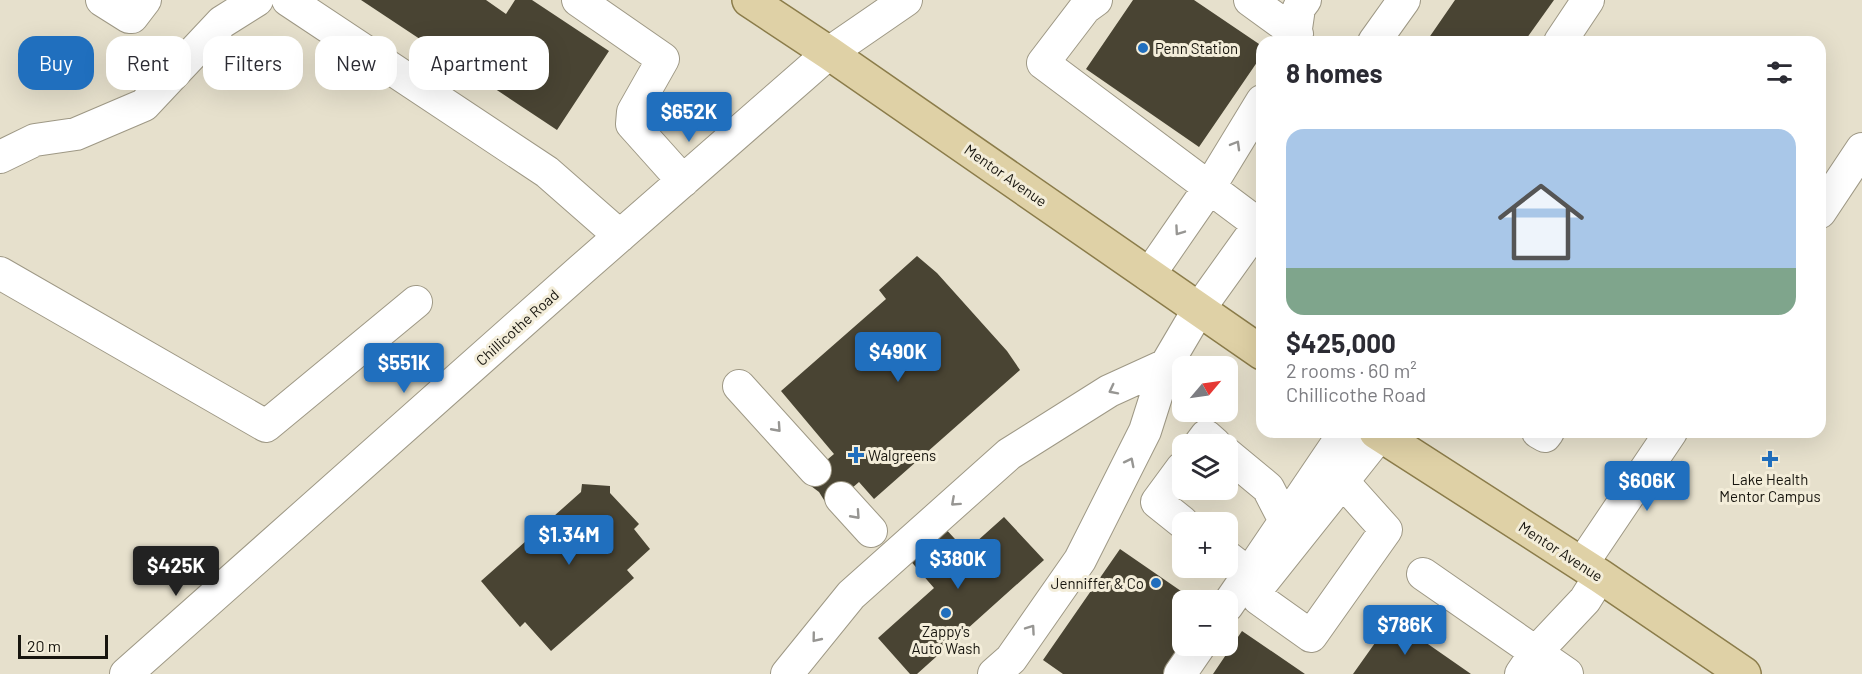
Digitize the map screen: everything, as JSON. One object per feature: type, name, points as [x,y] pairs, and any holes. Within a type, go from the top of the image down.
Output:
[{"type":"main road","name":"Mentor Avenue","points":[[749,0],[1256,348]]},
{"type":"main road","name":"Mentor Avenue","points":[[1388,438],[1591,570],[1744,674]]},
{"type":"street","points":[[102,0],[129,17],[132,17],[145,0]]},
{"type":"street","points":[[0,158],[35,140],[76,134],[144,105],[222,22],[257,0]]},
{"type":"street","points":[[288,0],[547,172],[620,236]]},
{"type":"street","points":[[578,0],[663,59],[633,112],[632,124],[683,181]]},
{"type":"street","name":"Chillicothe Road","points":[[126,674],[829,53],[906,0]]},
{"type":"street","points":[[1096,0],[1085,8],[1043,63],[1256,221]]},
{"type":"street","points":[[1250,0],[1293,36]]},
{"type":"street","points":[[1295,36],[1299,8],[1305,0]]},
{"type":"street","points":[[1378,36],[1404,0]]},
{"type":"street","points":[[1564,36],[1588,0]]},
{"type":"street","points":[[1149,275],[1209,188],[1256,111]]},
{"type":"street","points":[[1826,203],[1862,149]]},
{"type":"street","points":[[994,674],[1011,659],[1080,560],[1145,431],[1166,364],[1199,309],[1256,231]]},
{"type":"street","points":[[0,273],[266,426],[416,302]]},
{"type":"street","points":[[787,674],[851,595],[1008,453],[1109,391],[1166,364]]},
{"type":"street","points":[[740,386],[815,470]]},
{"type":"street","points":[[1238,566],[1285,521],[1341,438]]},
{"type":"street","points":[[1342,482],[1386,530],[1311,636],[1259,599],[1257,589],[1376,438]]},
{"type":"street","points":[[1528,663],[1585,600],[1591,570],[1668,438]]},
{"type":"street","points":[[1238,463],[1268,488],[1285,521]]},
{"type":"street","points":[[1172,481],[1156,502],[1172,514]]},
{"type":"street","points":[[841,498],[871,531]]},
{"type":"street","points":[[1423,574],[1528,663],[1567,674]]},
{"type":"street","points":[[1180,674],[1192,656]]},
{"type":"building","points":[[361,0],[486,0],[506,14],[515,0],[532,0],[609,51],[557,130],[497,90],[549,90],[549,36],[415,36]]},
{"type":"building","points":[[1133,0],[1194,0],[1256,42],[1256,64],[1199,147],[1086,69]]},
{"type":"building","points":[[1455,0],[1554,0],[1528,36],[1430,36]]},
{"type":"building","name":"Walgreens","points":[[917,256],[937,273],[1007,351],[1020,370],[874,499],[859,482],[829,508],[819,492],[803,480],[834,454],[781,391],[886,299],[879,290]]},
{"type":"building","points":[[582,484],[610,486],[610,493],[639,524],[634,529],[650,549],[627,570],[634,578],[551,651],[525,622],[520,627],[481,581],[581,492]]},
{"type":"building","name":"Zappy's Auto Wash","points":[[1004,517],[1044,560],[917,674],[910,674],[878,638],[934,588],[908,558],[943,526],[966,551]]},
{"type":"building","points":[[1120,549],[1179,590],[1172,590],[1172,656],[1176,656],[1167,674],[1063,674],[1043,660]]},
{"type":"building","points":[[1392,619],[1471,674],[1353,674]]},
{"type":"building","points":[[1242,631],[1305,674],[1213,674],[1225,656],[1238,656],[1238,637]]},
{"type":"place","name":"Penn Station","points":[[1143,48]]},
{"type":"place","name":"Walgreens","points":[[856,455]]},
{"type":"place","name":"Lake Health Mentor Campus","points":[[1770,459]]},
{"type":"place","name":"Jenniffer & Co","points":[[1156,583]]},
{"type":"place","name":"Zappy's Auto Wash","points":[[946,613]]}]
